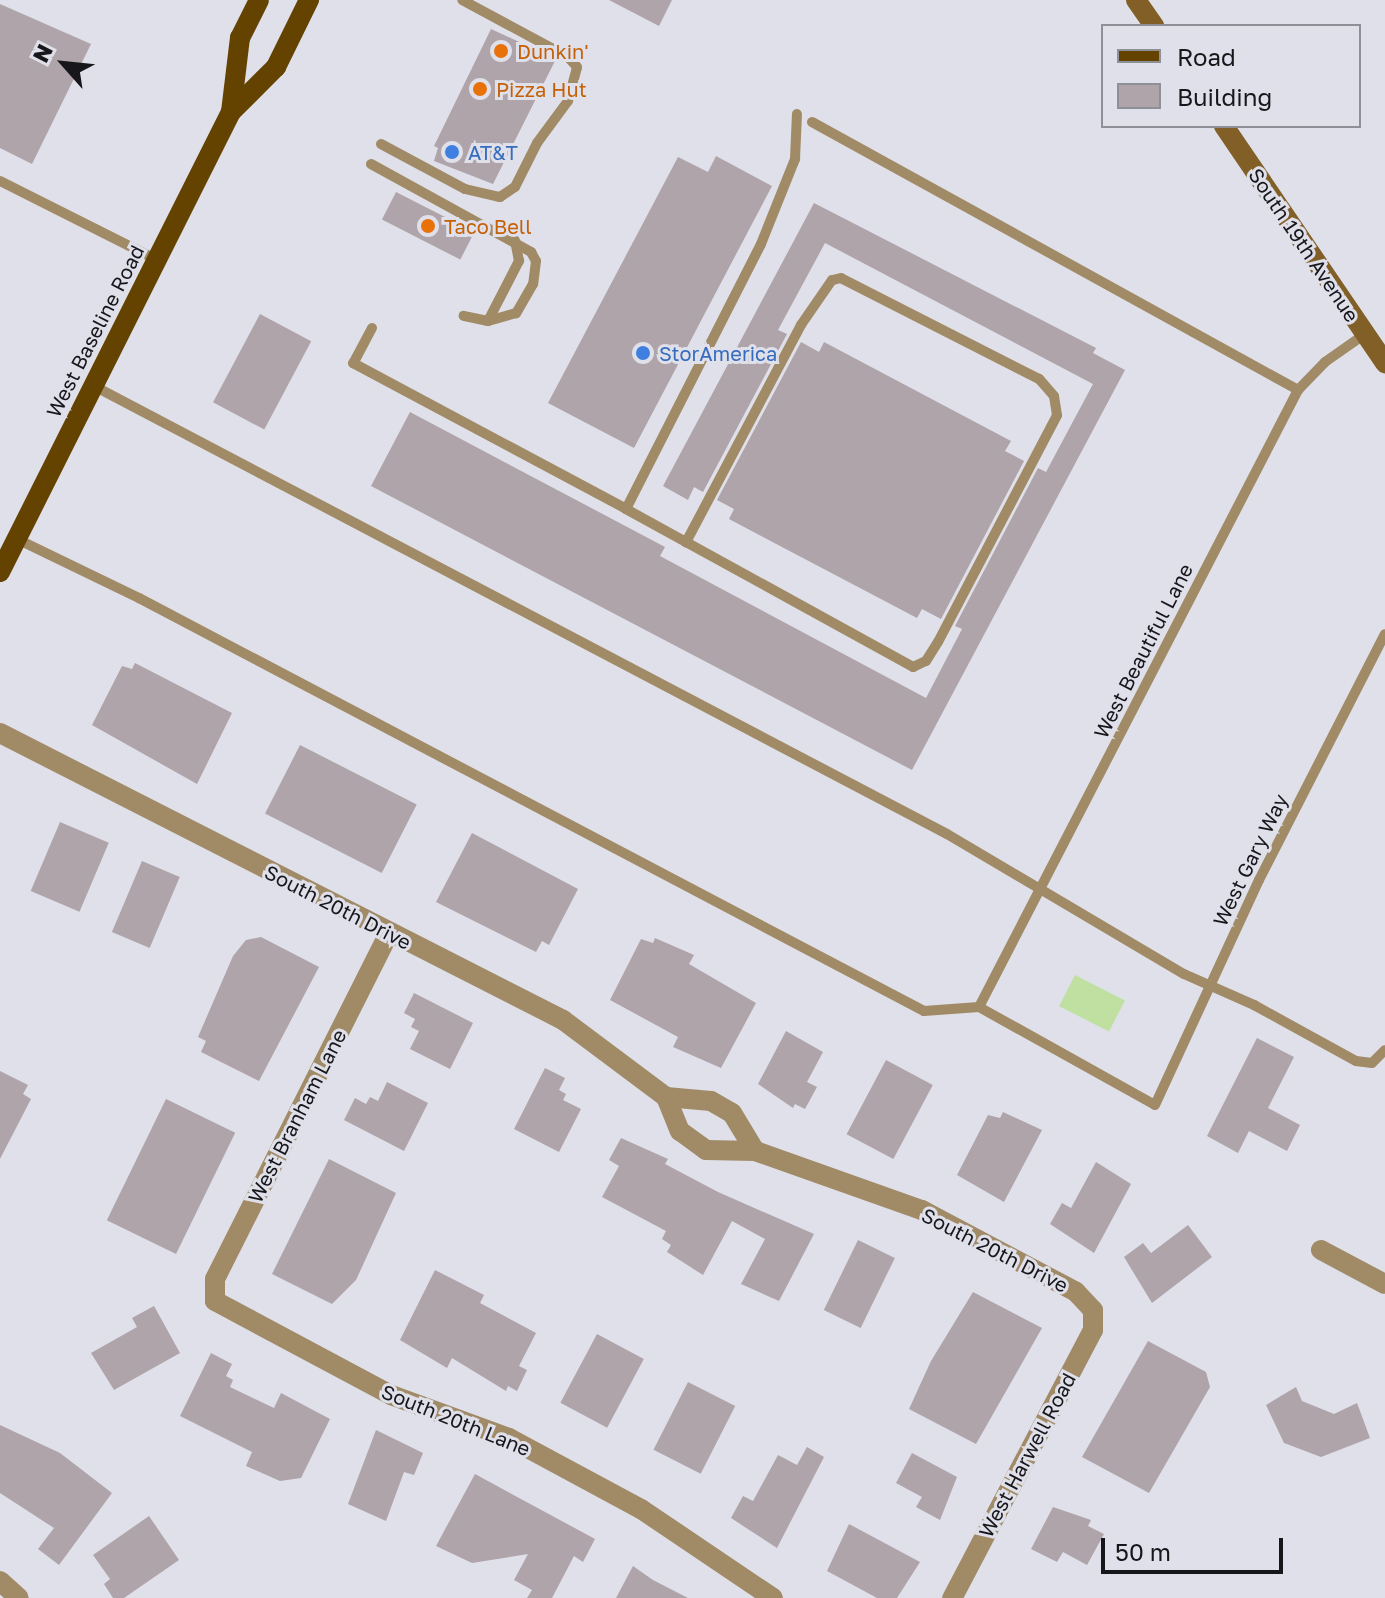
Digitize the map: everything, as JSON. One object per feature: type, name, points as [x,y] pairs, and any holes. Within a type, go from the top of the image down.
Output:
[{"type":"main road","name":"West Baseline Road","points":[[231,112],[240,38],[259,0]]},
{"type":"main road","name":"West Baseline Road","points":[[0,572],[231,112],[276,67],[309,0]]},
{"type":"main road","points":[[1136,0],[1153,24]]},
{"type":"main road","name":"South 19th Avenue","points":[[1225,128],[1385,363]]},
{"type":"street","name":"South 20th Drive","points":[[0,733],[563,1020],[666,1097],[680,1131],[693,1143],[717,1152],[755,1151],[922,1210],[1076,1292],[1093,1310]]},
{"type":"street","name":"West Branham Lane","points":[[215,1301],[215,1279],[389,933]]},
{"type":"street","points":[[666,1097],[711,1101],[732,1113],[755,1151]]},
{"type":"street","points":[[1321,1250],[1385,1284]]},
{"type":"street","name":"South 20th Lane","points":[[215,1301],[391,1395],[536,1452],[641,1509],[773,1598]]},
{"type":"street","name":"West Harwell Road","points":[[952,1598],[1093,1330],[1093,1310]]},
{"type":"street","points":[[0,1581],[19,1598]]},
{"type":"lane","points":[[381,144],[465,189],[500,197],[515,187],[537,143],[568,101],[577,67],[568,57],[462,0]]},
{"type":"lane","points":[[626,509],[761,244],[795,159],[797,114]]},
{"type":"lane","points":[[812,122],[1298,390]]},
{"type":"lane","points":[[371,164],[515,239],[536,261],[533,284],[516,313],[488,321],[464,316]]},
{"type":"lane","points":[[0,181],[157,260]]},
{"type":"lane","points":[[488,321],[519,261],[515,239]]},
{"type":"lane","points":[[372,328],[353,363],[913,667],[926,661],[938,642],[1057,415],[1054,396],[1039,379],[841,278],[832,280],[801,325],[686,542]]},
{"type":"lane","name":"West Beautiful Lane","points":[[979,1007],[1298,390],[1325,362],[1365,334]]},
{"type":"lane","points":[[94,386],[1042,887],[1184,974],[1212,985],[1356,1061],[1372,1063],[1385,1050]]},
{"type":"lane","points":[[17,539],[139,598],[924,1011],[979,1007]]},
{"type":"lane","name":"West Gary Way","points":[[979,1007],[1155,1105],[1278,842],[1385,634]]},
{"type":"green space","points":[[1075,975],[1125,1000],[1109,1032],[1059,1006]]},
{"type":"building","points":[[609,0],[672,0],[659,26]]},
{"type":"building","points":[[0,4],[91,44],[32,164],[0,148]]},
{"type":"building","points":[[491,29],[556,59],[493,184],[434,161],[438,148],[434,146]]},
{"type":"building","points":[[716,156],[772,186],[634,448],[548,403],[678,157],[708,172]]},
{"type":"building","name":"Taco Bell","points":[[396,192],[474,232],[460,260],[382,220]]},
{"type":"building","points":[[814,203],[1096,348],[1093,353],[1125,370],[912,770],[371,486],[410,412],[665,547],[660,556],[926,698],[962,629],[955,626],[1038,468],[1046,472],[1093,384],[825,243],[778,330],[787,334],[703,492],[694,487],[688,500],[663,486]]},
{"type":"building","points":[[260,314],[311,341],[264,430],[213,402]]},
{"type":"building","points":[[801,342],[819,352],[824,342],[1011,441],[1005,451],[1024,461],[941,619],[922,609],[917,618],[729,519],[734,509],[717,500]]},
{"type":"building","points":[[135,663],[232,713],[197,784],[92,725],[122,666],[132,669]]},
{"type":"building","points":[[300,745],[417,804],[382,873],[265,814]]},
{"type":"building","points":[[60,822],[109,843],[79,912],[31,891]]},
{"type":"building","points":[[472,833],[578,889],[549,945],[542,941],[536,952],[436,902]]},
{"type":"building","points":[[142,861],[180,877],[150,948],[112,932]]},
{"type":"building","points":[[261,937],[319,967],[259,1081],[201,1052],[206,1041],[198,1037],[233,956],[246,940]]},
{"type":"building","points":[[655,938],[694,955],[689,964],[756,1003],[721,1068],[673,1047],[678,1037],[610,1000],[641,939],[653,943]]},
{"type":"building","points":[[414,993],[473,1023],[450,1069],[410,1049],[419,1031],[411,1027],[415,1019],[404,1013]]},
{"type":"building","points":[[786,1031],[823,1052],[807,1082],[817,1087],[805,1109],[795,1104],[793,1108],[758,1084]]},
{"type":"building","points":[[1257,1038],[1294,1057],[1268,1108],[1300,1125],[1287,1151],[1249,1131],[1238,1153],[1207,1136]]},
{"type":"building","points":[[886,1060],[933,1085],[893,1159],[847,1134]]},
{"type":"building","points":[[545,1068],[565,1078],[559,1090],[566,1094],[563,1100],[581,1109],[559,1152],[514,1129]]},
{"type":"building","points":[[0,1071],[28,1085],[23,1094],[31,1099],[0,1159]]},
{"type":"building","points":[[387,1082],[428,1103],[404,1151],[344,1120],[355,1098],[366,1104],[370,1097],[378,1101]]},
{"type":"building","points":[[166,1099],[235,1133],[176,1254],[107,1220]]},
{"type":"building","points":[[1003,1112],[1042,1130],[1004,1202],[957,1175],[988,1115],[1000,1118]]},
{"type":"building","points":[[621,1138],[668,1159],[665,1164],[718,1192],[814,1234],[779,1301],[741,1284],[765,1239],[732,1221],[703,1275],[667,1252],[671,1245],[662,1239],[666,1231],[602,1197],[619,1166],[609,1160]]},
{"type":"building","points":[[329,1159],[396,1193],[356,1280],[332,1304],[272,1274]]},
{"type":"building","points":[[1096,1162],[1131,1184],[1094,1253],[1050,1224],[1062,1203],[1071,1208]]},
{"type":"building","points":[[1188,1225],[1212,1257],[1152,1303],[1124,1257],[1143,1243],[1151,1253]]},
{"type":"building","points":[[858,1240],[895,1258],[861,1328],[824,1310]]},
{"type":"building","points":[[435,1270],[484,1295],[480,1303],[536,1333],[519,1366],[527,1370],[517,1391],[508,1386],[506,1391],[452,1358],[447,1368],[400,1340]]},
{"type":"building","points":[[973,1292],[1042,1328],[976,1444],[909,1409],[931,1361]]},
{"type":"building","points":[[154,1306],[180,1353],[114,1390],[91,1353],[137,1327],[132,1318]]},
{"type":"building","points":[[597,1334],[644,1359],[607,1428],[560,1403]]},
{"type":"building","points":[[1148,1341],[1206,1372],[1210,1387],[1149,1493],[1082,1457]]},
{"type":"building","points":[[211,1353],[232,1364],[226,1376],[233,1380],[230,1387],[274,1408],[281,1393],[330,1419],[301,1478],[280,1481],[246,1466],[252,1452],[180,1416]]},
{"type":"building","points":[[688,1382],[735,1406],[701,1474],[653,1450]]},
{"type":"building","points":[[1296,1387],[1302,1401],[1334,1414],[1357,1403],[1370,1438],[1321,1457],[1284,1443],[1266,1405]]},
{"type":"building","points":[[0,1425],[60,1453],[112,1493],[59,1565],[38,1549],[54,1528],[0,1493]]},
{"type":"building","points":[[376,1430],[423,1453],[414,1475],[404,1472],[386,1521],[348,1504]]},
{"type":"building","points":[[807,1447],[824,1457],[777,1548],[731,1518],[743,1496],[753,1501],[778,1455],[797,1465]]},
{"type":"building","points":[[912,1453],[957,1477],[940,1520],[916,1507],[922,1497],[896,1483]]},
{"type":"building","points":[[475,1474],[595,1539],[583,1562],[574,1556],[552,1598],[527,1598],[532,1590],[514,1580],[528,1554],[472,1563],[436,1546]]},
{"type":"building","points":[[1053,1507],[1091,1520],[1088,1526],[1104,1534],[1087,1565],[1063,1552],[1057,1562],[1031,1549]]},
{"type":"building","points":[[149,1516],[179,1560],[124,1598],[113,1598],[104,1584],[110,1579],[93,1555]]},
{"type":"building","points":[[849,1524],[920,1562],[897,1598],[877,1598],[827,1571]]},
{"type":"building","points":[[633,1566],[653,1580],[688,1598],[616,1598]]},
{"type":"place","name":"Dunkin'","points":[[501,51]]},
{"type":"place","name":"Pizza Hut","points":[[480,89]]},
{"type":"place","name":"AT&T","points":[[452,152]]},
{"type":"place","name":"Taco Bell","points":[[428,226]]},
{"type":"place","name":"StorAmerica","points":[[643,353]]}]
